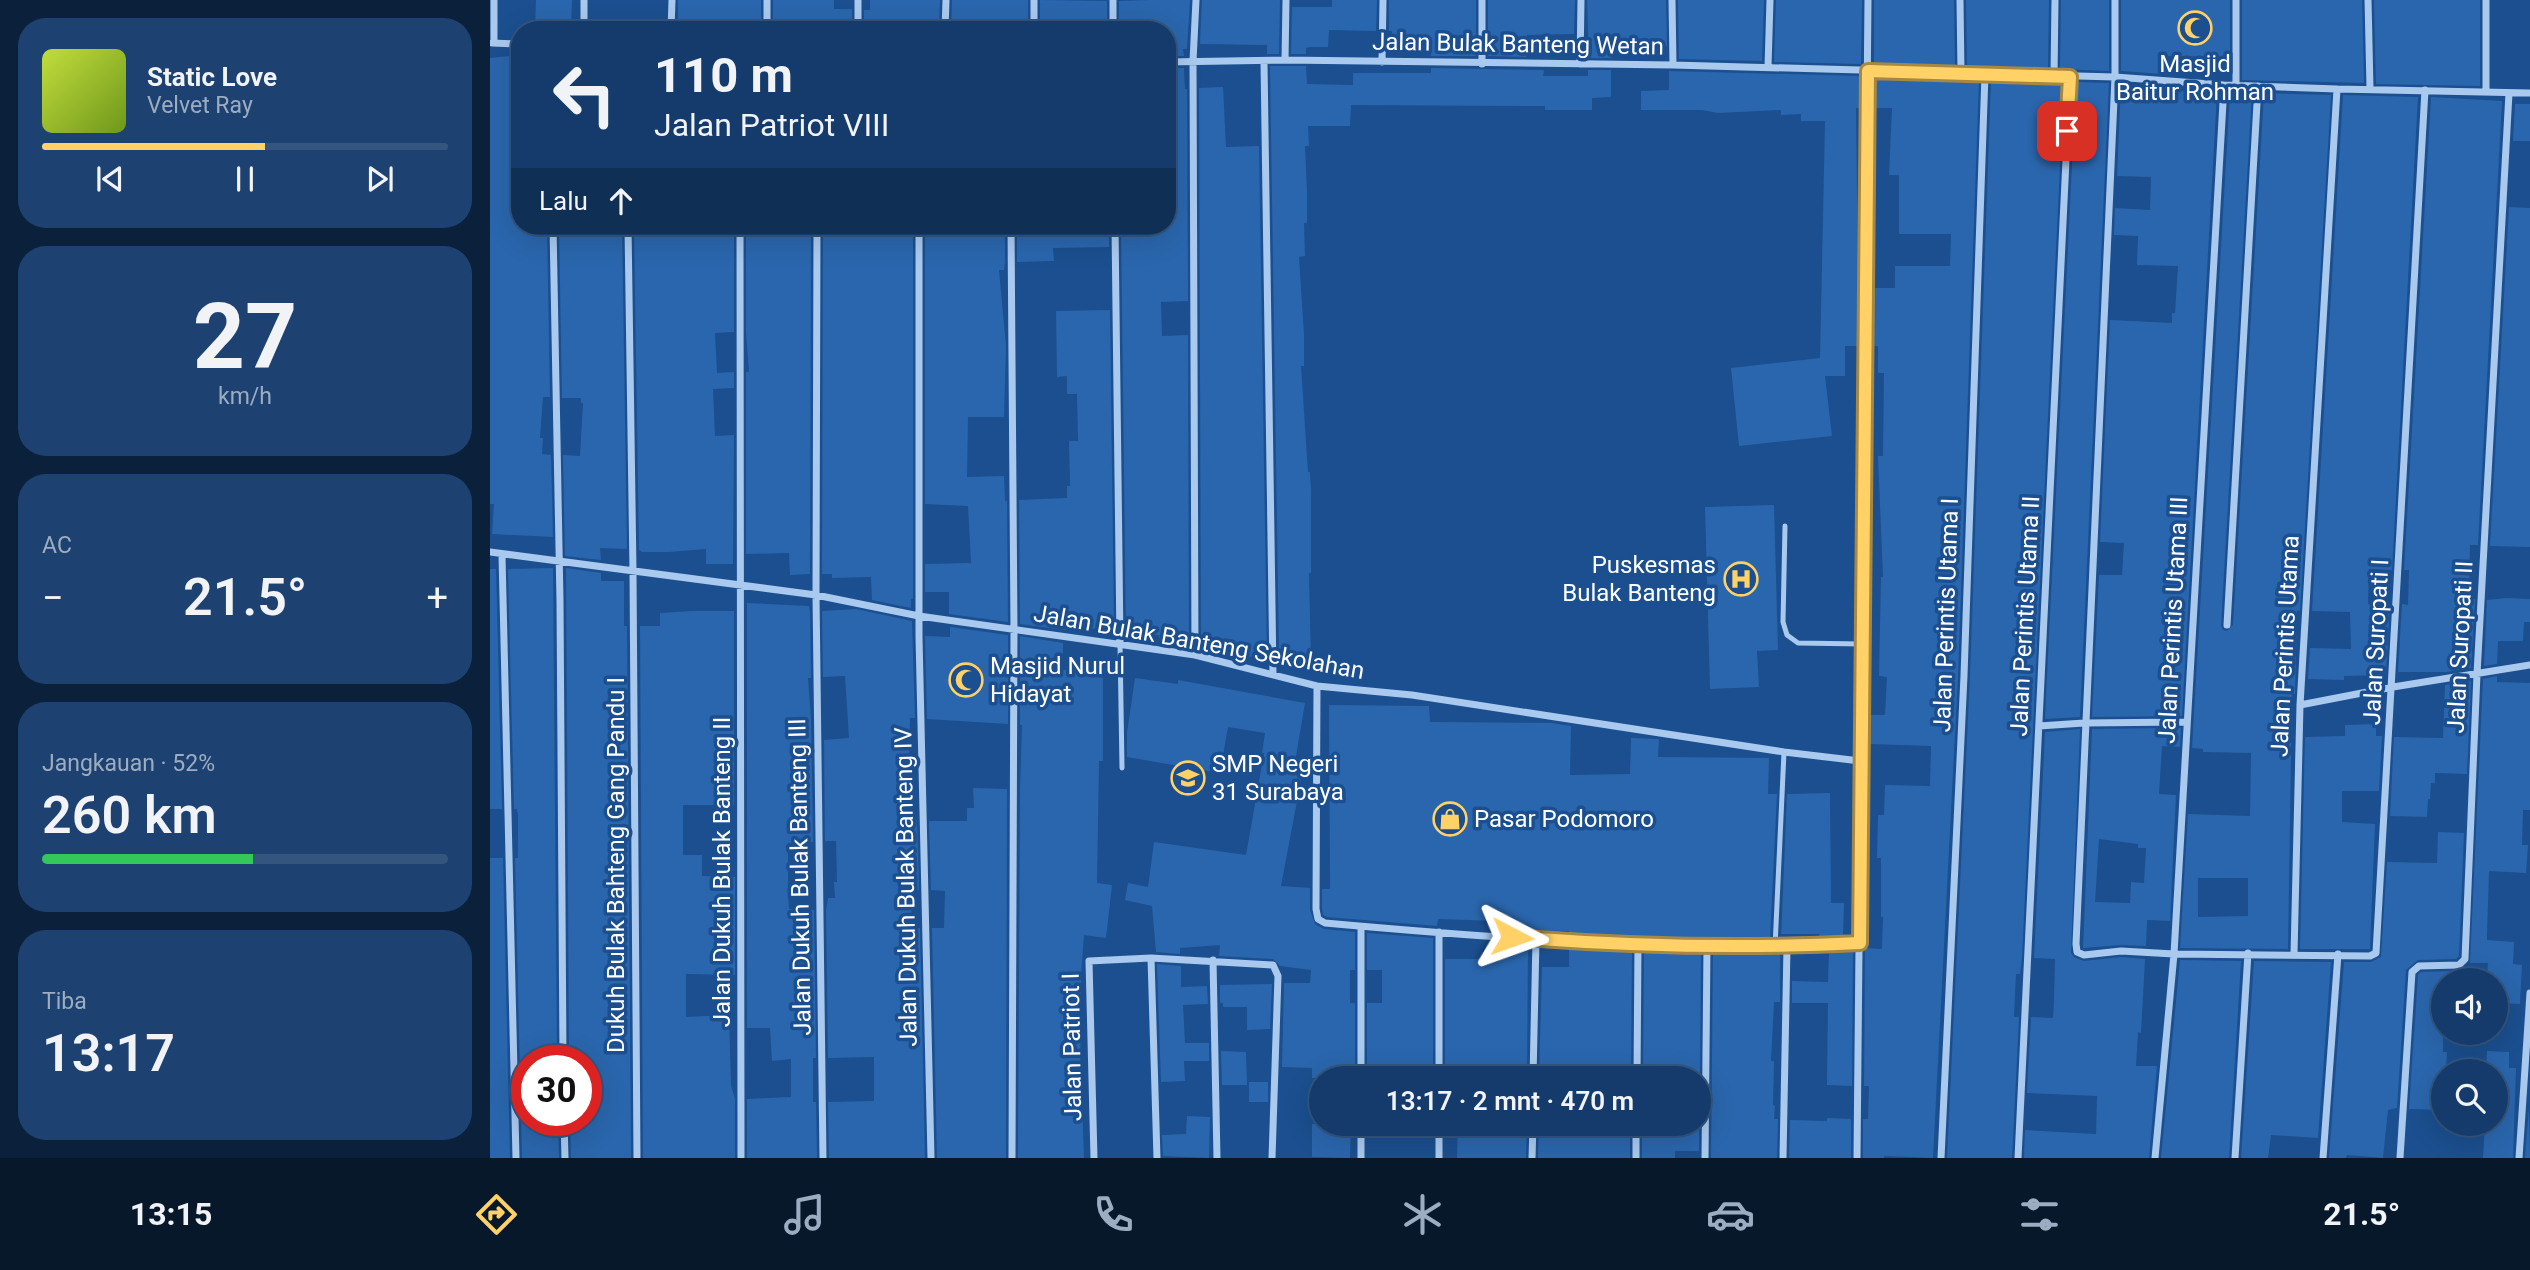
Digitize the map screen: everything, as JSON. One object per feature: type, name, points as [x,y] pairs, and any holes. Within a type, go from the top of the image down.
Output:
[{"type":"street","points":[[494,0],[492,43],[511,44]]},
{"type":"street","points":[[584,0],[584,21]]},
{"type":"street","points":[[671,21],[672,0]]},
{"type":"street","points":[[767,0],[767,21]]},
{"type":"street","points":[[858,0],[858,21]]},
{"type":"street","points":[[945,21],[946,0]]},
{"type":"street","points":[[1034,0],[1034,21]]},
{"type":"street","points":[[1113,0],[1113,21]]},
{"type":"street","points":[[1195,655],[1193,61],[1196,0]]},
{"type":"street","points":[[1285,60],[1286,0]]},
{"type":"street","points":[[1381,62],[1384,0]]},
{"type":"street","points":[[1482,0],[1482,64]]},
{"type":"street","points":[[1580,64],[1581,0]]},
{"type":"street","points":[[1672,0],[1673,65]]},
{"type":"street","points":[[1768,67],[1770,0]]},
{"type":"street","points":[[1857,1158],[1868,0]]},
{"type":"street","points":[[1960,0],[1961,73]]},
{"type":"street","points":[[2054,76],[2055,0]]},
{"type":"street","points":[[2115,0],[2115,77],[2084,723],[2077,952],[2084,955],[2121,951],[2174,954],[2338,954],[2323,1158]]},
{"type":"street","points":[[2236,0],[2236,85]]},
{"type":"street","points":[[2368,0],[2370,88]]},
{"type":"street","points":[[2486,0],[2486,91]]},
{"type":"street","name":"Jalan Bulak Banteng Wetan","points":[[1176,62],[1285,60],[1768,67],[2115,77],[2224,85],[2337,89],[2530,93]]},
{"type":"street","points":[[1264,62],[1273,674]]},
{"type":"street","name":"Jalan Perintis Utama I","points":[[1941,1158],[1964,676],[1985,74]]},
{"type":"street","name":"Jalan Perintis Utama II","points":[[2018,1158],[2070,77]]},
{"type":"street","name":"Jalan Perintis Utama III","points":[[2155,1158],[2174,954],[2224,85]]},
{"type":"street","points":[[2227,625],[2259,86]]},
{"type":"street","name":"Jalan Perintis Utama","points":[[2294,954],[2300,705],[2337,89]]},
{"type":"street","name":"Jalan Suropati I","points":[[2338,954],[2370,956],[2376,953],[2426,90]]},
{"type":"street","name":"Jalan Suropati II","points":[[2400,1158],[2412,971],[2419,966],[2459,965],[2465,959],[2477,674],[2509,93]]},
{"type":"street","points":[[553,235],[559,560],[562,1045]]},
{"type":"street","name":"Dukuh Bulak Bahteng Gang Pandu I","points":[[628,235],[637,1158]]},
{"type":"street","name":"Jalan Dukuh Bulak Banteng II","points":[[740,235],[741,1158]]},
{"type":"street","name":"Jalan Dukuh Bulak Banteng III","points":[[817,235],[816,596],[823,1158]]},
{"type":"street","name":"Jalan Dukuh Bulak Banteng IV","points":[[919,235],[919,616],[931,1158]]},
{"type":"street","points":[[1011,235],[1014,629],[1012,1158]]},
{"type":"street","points":[[1115,235],[1120,643]]},
{"type":"street","name":"Jalan Bulak Banteng Sekolahan","points":[[490,552],[816,596],[919,616],[1195,655],[1317,687],[1412,695],[1784,752],[1860,761]]},
{"type":"street","points":[[502,555],[516,1158]]},
{"type":"street","points":[[2300,705],[2530,665]]},
{"type":"street","points":[[1317,687],[1315,909],[1318,919],[1325,923],[1638,945],[1787,947],[1860,943]]},
{"type":"street","points":[[2039,726],[2187,722]]},
{"type":"street","points":[[1361,927],[1361,1066]]},
{"type":"street","points":[[1439,932],[1439,1066]]},
{"type":"street","points":[[1533,1066],[1536,939]]},
{"type":"street","points":[[1637,1066],[1638,945]]},
{"type":"street","points":[[1705,1158],[1707,947]]},
{"type":"street","points":[[1783,1158],[1787,947]]},
{"type":"street","points":[[2235,1158],[2248,953]]},
{"type":"street","points":[[1157,1158],[1151,958],[1273,965],[1278,976],[1272,1158]]},
{"type":"street","name":"Jalan Patriot I","points":[[1094,1158],[1089,961],[1151,958]]},
{"type":"street","points":[[1213,960],[1217,1158]]},
{"type":"street","points":[[2519,1158],[2530,993]]},
{"type":"street","points":[[564,1136],[565,1158]]},
{"type":"street","points":[[1361,1136],[1361,1158]]},
{"type":"street","points":[[1439,1136],[1439,1158]]},
{"type":"street","points":[[1532,1136],[1532,1158]]},
{"type":"street","points":[[1636,1136],[1636,1158]]},
{"type":"lane","points":[[1785,526],[1783,622],[1787,635],[1798,643],[1862,644]]},
{"type":"lane","points":[[1120,643],[1122,768]]},
{"type":"lane","points":[[1775,947],[1784,752]]},
{"type":"building","points":[[536,0],[572,0],[571,21],[535,21]]},
{"type":"building","points":[[678,0],[761,0],[761,21],[678,21]]},
{"type":"building","points":[[773,0],[834,0],[834,9],[852,9],[852,21],[773,21]]},
{"type":"building","points":[[870,0],[940,0],[939,21],[864,21],[864,10],[870,10]]},
{"type":"building","points":[[952,0],[1028,0],[1028,21],[951,21]]},
{"type":"building","points":[[1040,0],[1107,1],[1107,21],[1040,21]]},
{"type":"building","points":[[1190,0],[1187,49],[1183,49],[1184,56],[1176,56],[1176,21],[1119,21],[1119,1]]},
{"type":"building","points":[[1202,0],[1280,0],[1279,54],[1267,54],[1267,45],[1200,44]]},
{"type":"building","points":[[1332,0],[1377,0],[1376,31],[1329,30],[1328,47],[1310,47],[1306,48],[1306,54],[1291,54],[1292,7],[1332,7]]},
{"type":"building","points":[[1389,0],[1476,0],[1476,56],[1431,56],[1432,42],[1392,41],[1392,31],[1389,31]]},
{"type":"building","points":[[1488,0],[1575,0],[1574,34],[1527,35],[1526,57],[1488,56]]},
{"type":"building","points":[[1587,0],[1666,0],[1667,46],[1610,45],[1611,58],[1589,58]]},
{"type":"building","points":[[1678,0],[1764,0],[1762,61],[1679,59]]},
{"type":"building","points":[[1776,0],[1862,0],[1861,64],[1774,62]]},
{"type":"building","points":[[1874,0],[1954,0],[1955,67],[1874,64]]},
{"type":"building","points":[[1966,0],[2049,0],[2048,69],[1967,67]]},
{"type":"building","points":[[2061,0],[2109,0],[2109,71],[2060,69]]},
{"type":"building","points":[[2121,0],[2230,0],[2230,57],[2163,56],[2163,74],[2121,71]]},
{"type":"building","points":[[2242,0],[2362,0],[2364,83],[2242,80]]},
{"type":"building","points":[[2374,0],[2480,0],[2480,86],[2376,84]]},
{"type":"building","points":[[511,56],[511,235],[547,235],[550,397],[543,397],[540,438],[543,438],[542,454],[551,455],[553,537],[492,534],[494,504],[490,504],[490,58]]},
{"type":"building","points":[[1270,66],[1306,66],[1307,84],[1353,85],[1353,73],[1431,73],[1431,68],[1544,70],[1543,76],[1588,76],[1588,70],[1611,70],[1611,97],[1592,98],[1592,110],[1545,110],[1545,106],[1351,105],[1350,126],[1308,126],[1309,146],[1305,146],[1305,256],[1299,257],[1304,335],[1304,366],[1301,366],[1311,490],[1311,662],[1280,663],[1279,656]]},
{"type":"building","points":[[1176,68],[1184,68],[1187,89],[1188,301],[1161,302],[1162,336],[1188,335],[1189,648],[1185,647],[1185,644],[1175,644],[1174,641],[1159,642],[1159,635],[1126,637],[1121,235],[1176,235]]},
{"type":"building","points":[[1669,71],[1861,76],[1861,108],[1856,108],[1859,346],[1845,346],[1845,376],[1825,376],[1832,436],[1739,446],[1731,368],[1820,358],[1825,121],[1801,121],[1801,114],[1781,115],[1781,110],[1718,113],[1702,110],[1641,110],[1641,91],[1669,90]]},
{"type":"building","points":[[1873,77],[1979,79],[1958,676],[1933,1158],[1863,1158],[1863,1119],[1868,1119],[1869,1086],[1864,1086],[1865,948],[1882,949],[1881,858],[1877,858],[1878,815],[1884,815],[1885,785],[1930,786],[1931,746],[1870,744],[1871,715],[1885,715],[1887,677],[1879,676],[1883,577],[1878,456],[1883,456],[1884,373],[1878,373],[1878,346],[1871,346],[1871,288],[1895,288],[1895,266],[1950,266],[1951,234],[1899,234],[1899,175],[1889,175],[1892,108],[1873,108]]},
{"type":"building","points":[[1991,80],[2064,82],[2022,957],[2020,974],[2016,974],[2014,1017],[2019,1017],[2012,1158],[1947,1158],[1970,676]]},
{"type":"building","points":[[2076,82],[2109,83],[2080,717],[2045,719]]},
{"type":"building","points":[[2121,84],[2217,93],[2182,716],[2092,717],[2099,575],[2122,575],[2124,543],[2100,542],[2110,320],[2172,323],[2178,266],[2137,265],[2138,236],[2114,235],[2115,208],[2150,210],[2151,177],[2117,176]]},
{"type":"building","points":[[1223,87],[1226,147],[1259,146],[1267,656],[1244,657],[1244,661],[1201,650],[1199,88]]},
{"type":"building","points":[[2252,92],[2221,625],[2223,630],[2227,631],[2233,625],[2264,93],[2331,95],[2300,611],[2297,610],[2295,694],[2292,694],[2288,949],[2180,948],[2188,814],[2250,816],[2251,753],[2203,752],[2203,749],[2192,748],[2230,93]],"holes":[[[2198,878],[2248,878],[2248,916],[2198,917]]]},
{"type":"building","points":[[2343,95],[2418,97],[2392,570],[2369,569],[2368,604],[2390,604],[2386,672],[2385,675],[2344,676],[2344,680],[2308,679],[2310,648],[2351,649],[2350,612],[2312,611]]},
{"type":"building","points":[[2431,97],[2502,101],[2478,545],[2470,545],[2469,599],[2475,599],[2471,668],[2446,672],[2398,672],[2402,604],[2408,605],[2409,570],[2404,570]]},
{"type":"building","points":[[2515,104],[2530,104],[2530,141],[2513,141]]},
{"type":"building","points":[[2509,207],[2530,208],[2530,547],[2490,546]]},
{"type":"building","points":[[559,235],[622,235],[627,549],[600,548],[601,560],[565,556],[563,455],[580,456],[583,403],[581,398],[562,398]]},
{"type":"building","points":[[634,235],[734,235],[734,332],[715,333],[717,373],[734,372],[734,388],[713,389],[715,436],[734,435],[733,564],[706,564],[706,549],[669,552],[639,550]]},
{"type":"building","points":[[746,235],[811,235],[810,574],[790,575],[789,553],[746,554],[746,372],[749,372],[746,332]]},
{"type":"building","points":[[823,235],[913,235],[911,608],[872,600],[871,577],[832,578],[832,574],[822,574]]},
{"type":"building","points":[[925,235],[1005,235],[1004,270],[999,270],[1006,346],[1004,417],[968,417],[967,477],[1004,476],[1007,501],[1008,622],[949,614],[949,592],[925,592],[925,564],[971,563],[968,506],[925,504]]},
{"type":"building","points":[[1017,235],[1109,235],[1109,247],[1053,248],[1054,261],[1017,262]]},
{"type":"building","points":[[1110,310],[1114,628],[1064,630],[1020,624],[1019,500],[1067,498],[1067,486],[1070,486],[1069,441],[1078,441],[1077,394],[1067,394],[1067,376],[1057,377],[1056,311]]},
{"type":"building","name":"Puskesmas Bulak Banteng","points":[[1774,505],[1778,650],[1757,651],[1759,687],[1710,689],[1705,507]]},
{"type":"building","points":[[553,568],[557,1045],[519,1045],[515,858],[518,858],[518,816],[517,809],[514,809],[508,569]]},
{"type":"building","points":[[566,568],[601,573],[601,581],[624,581],[624,626],[627,626],[631,1158],[571,1158],[570,1136],[602,1136],[602,1045],[569,1045]]},
{"type":"building","points":[[490,569],[496,569],[502,809],[490,809]]},
{"type":"building","points":[[2530,599],[2530,622],[2524,622],[2523,641],[2498,641],[2497,664],[2484,666],[2487,600]]},
{"type":"building","points":[[747,603],[809,606],[810,612],[811,678],[808,678],[813,842],[788,843],[788,894],[789,909],[814,910],[816,1058],[813,1058],[813,1102],[816,1102],[817,1158],[747,1158],[747,1099],[791,1097],[791,1059],[772,1061],[770,1028],[747,1028]]},
{"type":"building","points":[[856,609],[912,621],[915,718],[910,718],[908,820],[917,820],[919,890],[911,890],[912,928],[920,928],[925,1158],[829,1158],[828,1102],[874,1101],[874,1057],[828,1058],[826,910],[828,898],[835,898],[834,882],[837,882],[836,841],[825,841],[824,740],[849,738],[845,676],[823,677],[822,611]]},
{"type":"building","points":[[734,611],[734,805],[683,805],[683,855],[702,855],[702,876],[735,877],[735,975],[686,974],[686,1017],[729,1015],[731,1085],[735,1099],[735,1158],[643,1158],[640,626],[660,626],[660,613]]},
{"type":"building","name":"Masjid Nurul Hidayat","points":[[950,627],[1008,635],[1008,724],[927,719],[925,636],[950,637]]},
{"type":"building","points":[[1020,636],[1063,643],[1063,670],[1103,670],[1103,761],[1099,761],[1097,883],[1112,885],[1106,938],[1084,935],[1080,1101],[1084,1158],[1018,1158],[1022,725]]},
{"type":"building","points":[[2497,676],[2497,682],[2530,683],[2530,810],[2523,810],[2522,845],[2528,845],[2526,873],[2489,871],[2487,935],[2487,940],[2514,942],[2513,964],[2522,965],[2520,1004],[2508,1004],[2508,968],[2488,968],[2488,963],[2470,963],[2483,679]]},
{"type":"building","points":[[1135,678],[1178,684],[1178,680],[1305,703],[1295,762],[1304,764],[1281,886],[1310,888],[1310,910],[1315,924],[1324,929],[1355,932],[1355,970],[1350,970],[1350,1003],[1355,1003],[1355,1066],[1282,1067],[1284,983],[1310,983],[1311,970],[1280,966],[1273,959],[1219,956],[1220,945],[1180,948],[1180,954],[1156,952],[1152,906],[1125,900],[1128,883],[1148,887],[1154,842],[1246,855],[1265,733],[1228,727],[1220,773],[1127,757],[1127,733]]},
{"type":"building","points":[[2471,681],[2467,774],[2435,773],[2435,783],[2431,783],[2428,799],[2427,817],[2390,816],[2394,737],[2443,738],[2445,685]]},
{"type":"building","points":[[1329,705],[1429,706],[1430,722],[1551,723],[1571,726],[1570,775],[1630,774],[1631,738],[1659,739],[1658,757],[1769,758],[1768,794],[1777,794],[1770,939],[1592,936],[1569,935],[1569,931],[1528,930],[1528,933],[1498,931],[1499,921],[1438,919],[1437,926],[1323,915],[1322,889],[1330,889]]},
{"type":"building","points":[[2376,724],[2376,736],[2382,736],[2379,791],[2342,791],[2342,822],[2375,824],[2370,949],[2300,949],[2305,737],[2345,736],[2345,725]]},
{"type":"building","points":[[2181,728],[2180,747],[2162,746],[2159,794],[2176,795],[2170,921],[2147,920],[2146,946],[2083,948],[2092,729]],"holes":[[[2099,839],[2138,844],[2138,848],[2146,848],[2144,883],[2131,882],[2130,903],[2095,902]]]},
{"type":"building","points":[[2080,729],[2071,953],[2084,961],[2121,957],[2145,959],[2141,1033],[2138,1032],[2136,1066],[2157,1066],[2149,1158],[2024,1158],[2025,1130],[2096,1134],[2097,1096],[2027,1093],[2031,1017],[2053,1018],[2054,1000],[2055,959],[2034,958],[2045,732]]},
{"type":"building","points":[[973,788],[1007,789],[1006,1158],[937,1158],[932,928],[944,928],[945,891],[931,890],[929,821],[967,821],[967,808],[974,808]]},
{"type":"building","points":[[1830,793],[1831,903],[1844,903],[1843,937],[1819,938],[1819,934],[1781,934],[1787,794]]},
{"type":"building","points":[[2438,832],[2464,833],[2459,956],[2456,959],[2418,960],[2406,970],[2397,1108],[2388,1110],[2383,1158],[2347,1155],[2346,1158],[2329,1158],[2344,962],[2371,962],[2381,957],[2387,862],[2437,863]]},
{"type":"building","points":[[490,858],[503,858],[510,1158],[490,1158]]},
{"type":"building","points":[[1367,933],[1433,938],[1433,1066],[1367,1066],[1367,1003],[1382,1003],[1382,970],[1367,970]]},
{"type":"building","points":[[1498,943],[1528,945],[1527,1066],[1445,1066],[1445,959],[1498,959]]},
{"type":"building","points":[[1569,947],[1632,950],[1631,1066],[1539,1066],[1542,967],[1569,967]]},
{"type":"building","points":[[1853,949],[1852,1086],[1827,1085],[1828,1003],[1792,1003],[1792,981],[1828,982],[1829,950]]},
{"type":"building","points":[[1644,950],[1701,952],[1700,1066],[1643,1066]]},
{"type":"building","points":[[1713,952],[1780,952],[1780,1002],[1774,1002],[1771,1061],[1774,1061],[1774,1119],[1778,1119],[1777,1158],[1711,1158]]},
{"type":"building","points":[[2180,960],[2241,961],[2229,1158],[2161,1158]]},
{"type":"building","points":[[2254,961],[2331,962],[2318,1138],[2271,1135],[2268,1158],[2241,1158]]},
{"type":"building","points":[[1157,964],[1181,966],[1181,987],[1207,986],[1208,1004],[1183,1005],[1185,1043],[1209,1043],[1209,1061],[1184,1061],[1185,1081],[1161,1082]]},
{"type":"building","points":[[2421,972],[2431,972],[2431,1045],[2443,1045],[2443,1052],[2447,1052],[2447,1059],[2431,1059],[2431,1110],[2409,1109],[2418,975]]},
{"type":"building","points":[[1272,984],[1270,1029],[1247,1030],[1247,1007],[1223,1007],[1223,1003],[1220,1003],[1220,985]]},
{"type":"building","points":[[1221,1051],[1246,1052],[1247,1085],[1222,1085]]},
{"type":"building","points":[[2487,1051],[2509,1052],[2509,1068],[2516,1068],[2513,1158],[2483,1158],[2484,1136],[2508,1136],[2508,1059],[2487,1059]]},
{"type":"building","points":[[1249,1082],[1268,1082],[1268,1102],[1249,1102]]},
{"type":"building","points":[[2529,1107],[2530,1158],[2525,1158]]},
{"type":"building","points":[[1187,1116],[1210,1117],[1209,1158],[1163,1156],[1162,1135],[1186,1134]]},
{"type":"building","points":[[1827,1118],[1851,1119],[1851,1158],[1789,1158],[1790,1120],[1827,1121]]},
{"type":"building","points":[[521,1136],[558,1136],[559,1158],[522,1158]]},
{"type":"building","points":[[1312,1136],[1351,1136],[1350,1158],[1312,1157]]},
{"type":"building","points":[[1458,1136],[1527,1136],[1526,1158],[1457,1158]]},
{"type":"building","points":[[1539,1136],[1630,1136],[1630,1158],[1538,1158]]},
{"type":"building","points":[[1642,1136],[1699,1136],[1699,1151],[1675,1151],[1675,1158],[1642,1158]]},
{"type":"place","name":"Masjid Baitur Rohman","points":[[2195,28]]},
{"type":"place","name":"Puskesmas Bulak Banteng","points":[[1741,579]]},
{"type":"place","name":"Masjid Nurul Hidayat","points":[[966,680]]},
{"type":"place","name":"SMP Negeri 31 Surabaya","points":[[1188,778]]},
{"type":"place","name":"Pasar Podomoro","points":[[1450,819]]},
{"type":"route","points":[[1512,937],[1707,947],[1860,943],[1868,71],[2070,77],[2067,131]]}]
